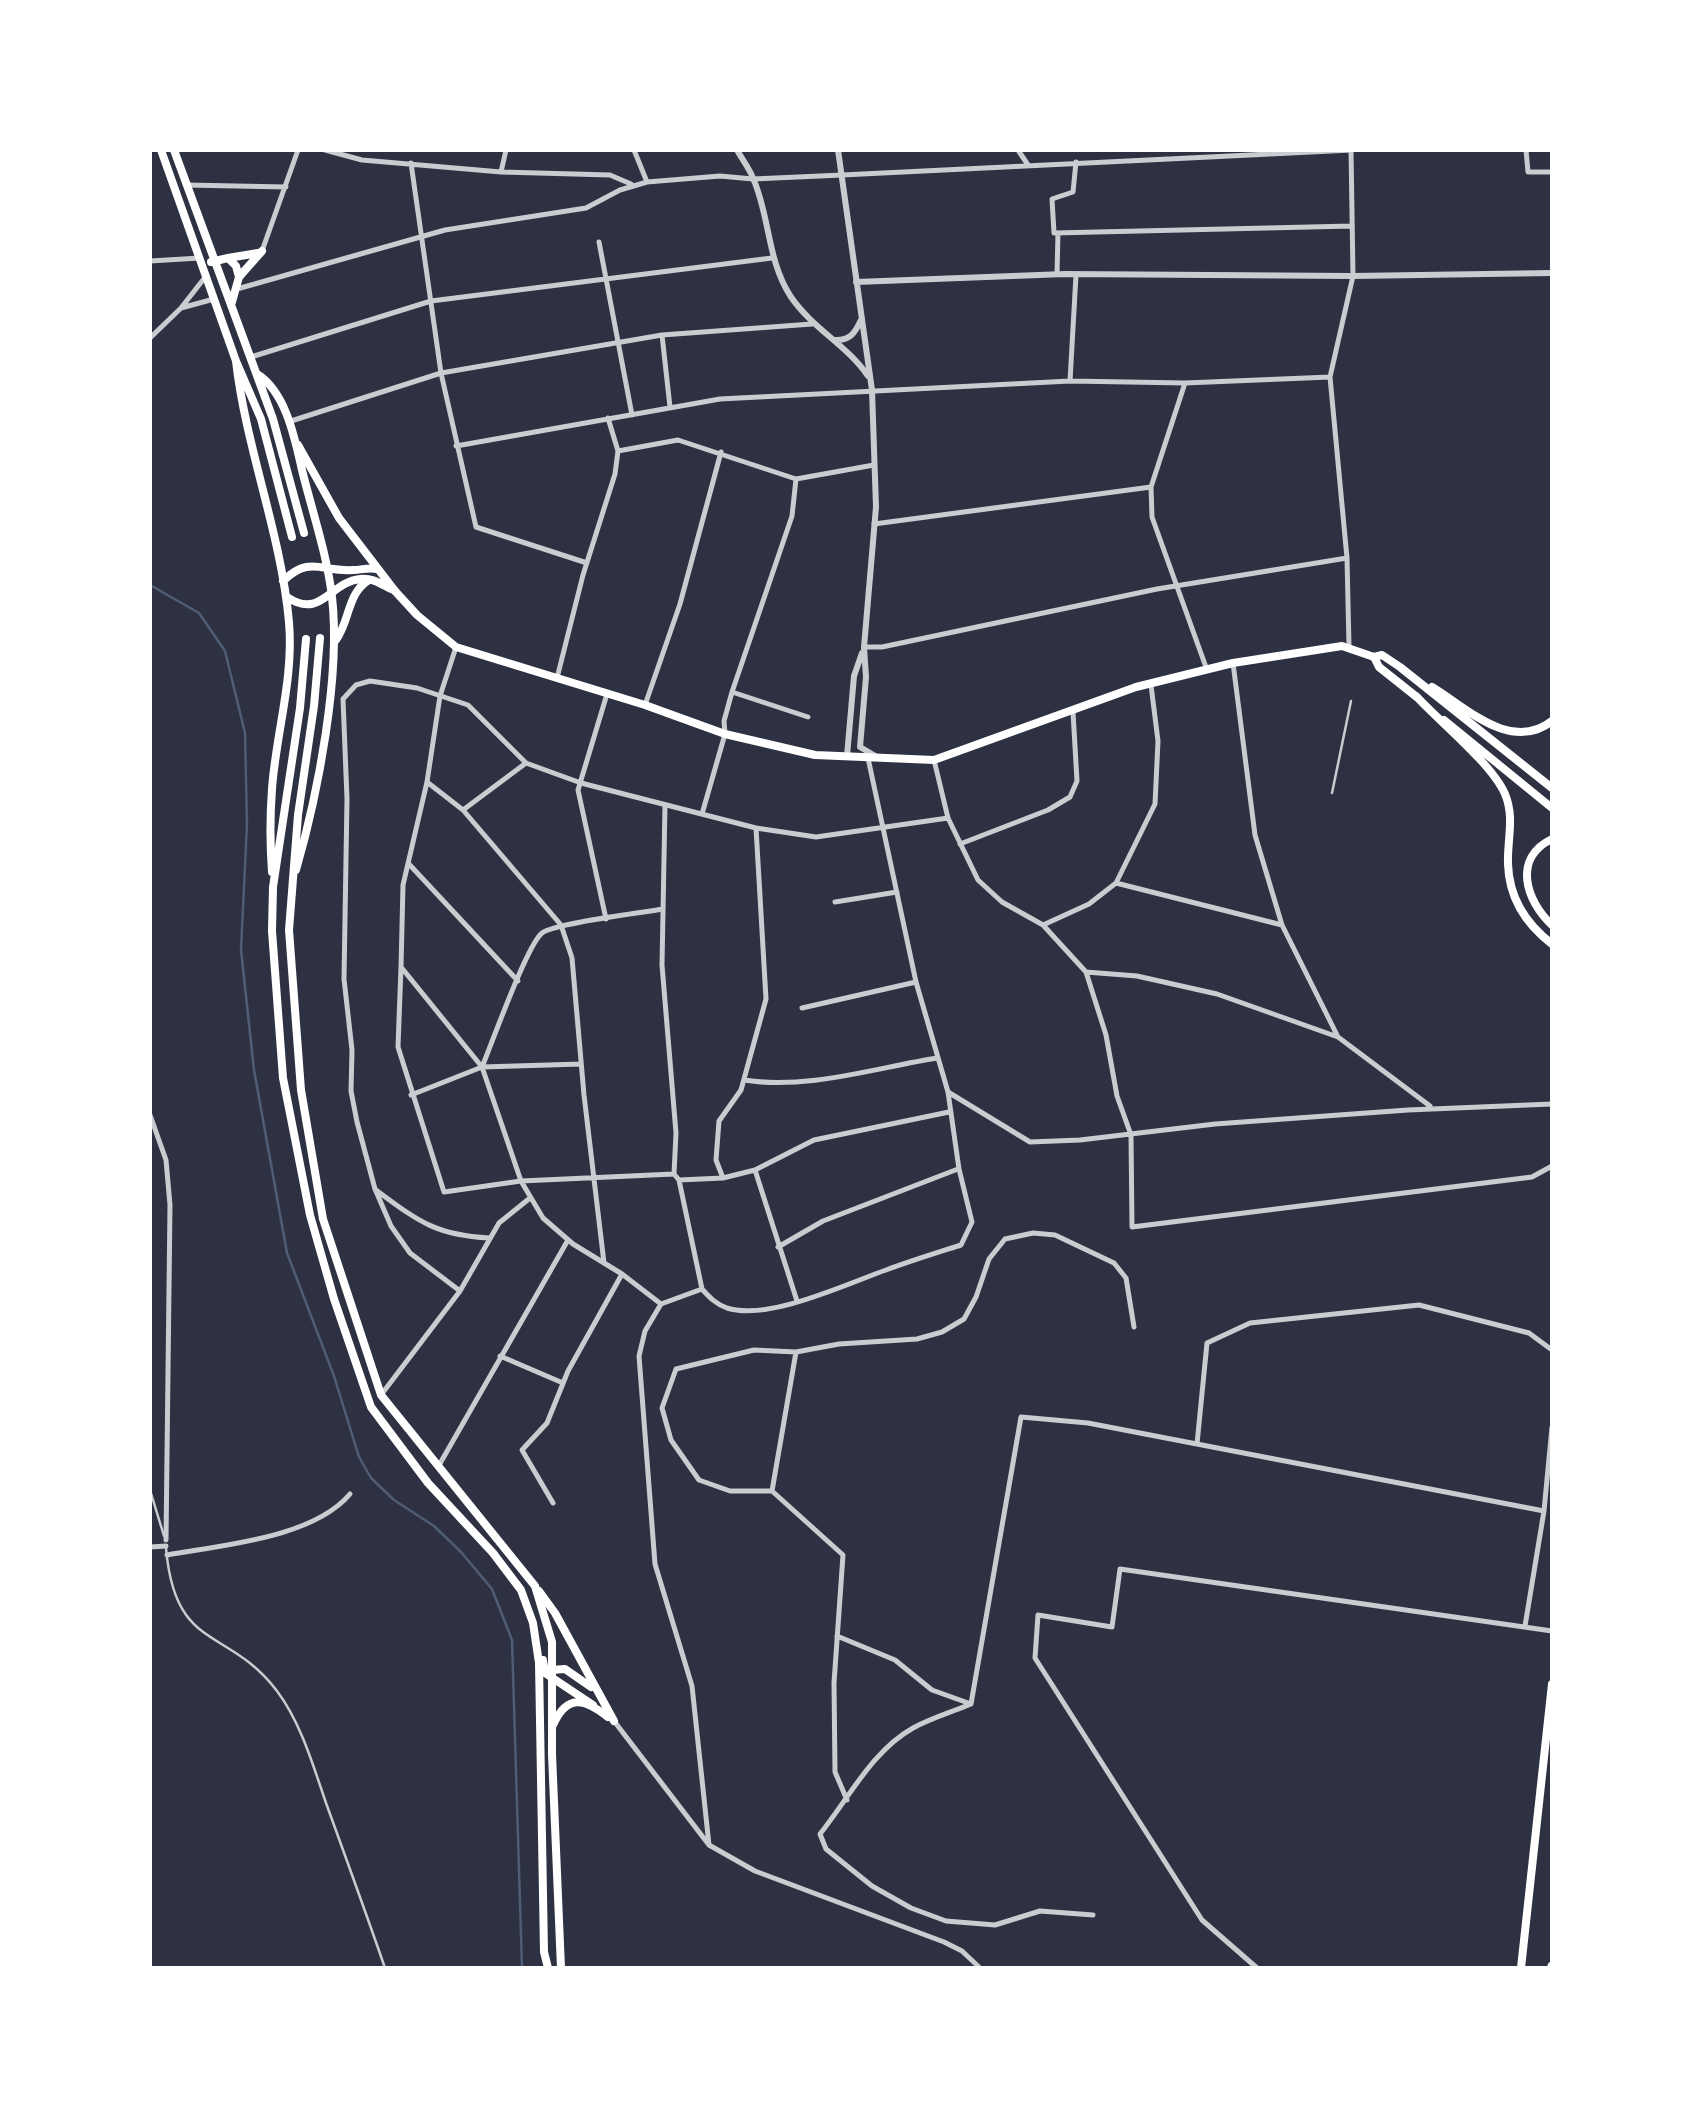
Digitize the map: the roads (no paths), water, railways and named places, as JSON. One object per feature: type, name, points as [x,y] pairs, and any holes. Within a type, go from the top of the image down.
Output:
[{"type":"main road","points":[[161,150],[236,361],[261,418],[292,537]]},
{"type":"main road","points":[[174,150],[257,374],[285,458],[304,533]]},
{"type":"main road","points":[[206,276],[208,265],[214,260],[262,251]]},
{"type":"main road","points":[[231,305],[239,277],[262,251]]},
{"type":"main road","points":[[228,258],[239,277]]},
{"type":"main road","points":[[236,361],[241,402],[285,596],[289,650],[272,787],[272,931],[283,1078],[310,1216],[372,1408],[398,1446],[529,1599],[550,1674],[614,1721]]},
{"type":"main road","points":[[257,374],[273,389],[295,440],[332,594],[336,640],[318,770],[291,889]]},
{"type":"main road","points":[[295,440],[338,518],[417,616],[456,646],[725,734],[815,755],[934,760],[1150,683],[1234,663],[1349,646],[1374,658],[1379,667],[1552,808]]},
{"type":"main road","points":[[283,581],[303,567],[370,567],[382,571]]},
{"type":"main road","points":[[285,596],[306,605],[348,582],[371,579],[395,590]]},
{"type":"main road","points":[[336,640],[356,591],[371,579]]},
{"type":"main road","points":[[320,638],[289,930],[301,1090],[320,1204],[347,1298],[381,1394],[555,1612],[614,1721]]},
{"type":"main road","points":[[273,887],[300,708],[306,640]]},
{"type":"main road","points":[[1374,658],[1382,655],[1505,732],[1527,732],[1552,721]]},
{"type":"main road","points":[[1400,667],[1552,788]]},
{"type":"main road","points":[[1416,696],[1492,772],[1503,789],[1511,821],[1508,865],[1515,902],[1552,944]]},
{"type":"main road","points":[[1552,840],[1540,845],[1526,873],[1534,904],[1552,926]]},
{"type":"main road","points":[[535,1586],[552,1642],[551,1729],[561,1968]]},
{"type":"main road","points":[[521,1590],[533,1623],[539,1682],[544,1952],[548,1968]]},
{"type":"main road","points":[[539,1682],[564,1669],[582,1678],[598,1694]]},
{"type":"main road","points":[[1521,1968],[1552,1684]]},
{"type":"main road","points":[[551,1729],[566,1705],[593,1704]]},
{"type":"street","points":[[262,251],[298,150]]},
{"type":"street","points":[[324,150],[362,160],[501,172],[610,175],[634,186]]},
{"type":"street","points":[[501,172],[506,150]]},
{"type":"street","points":[[634,150],[646,182]]},
{"type":"street","points":[[738,150],[754,179],[772,258],[789,294],[812,324],[858,361],[868,377]]},
{"type":"street","points":[[665,805],[662,965],[676,1133],[674,1174],[679,1180],[702,1289],[713,1302],[730,1309],[764,1309],[838,1291],[883,1270],[961,1245],[972,1222],[948,1092],[916,982],[882,826],[873,758],[860,746],[874,524],[872,390],[838,150]]},
{"type":"street","points":[[1018,150],[1028,165]]},
{"type":"street","points":[[234,290],[422,236],[586,208],[646,182],[1352,150],[1353,276],[1330,376],[1347,558],[1349,646]]},
{"type":"street","points":[[1526,150],[1528,172],[1552,172]]},
{"type":"street","points":[[1076,162],[1073,192],[1052,199],[1054,233],[1352,226]]},
{"type":"street","points":[[411,163],[441,372],[476,527],[586,563]]},
{"type":"street","points":[[186,184],[286,187]]},
{"type":"street","points":[[1057,274],[1058,233]]},
{"type":"street","points":[[599,242],[632,415]]},
{"type":"street","points":[[150,261],[200,258]]},
{"type":"street","points":[[249,358],[431,301],[772,258]]},
{"type":"street","points":[[856,282],[1057,274],[1552,273]]},
{"type":"street","points":[[1070,381],[1076,275]]},
{"type":"street","points":[[150,338],[206,276]]},
{"type":"street","points":[[181,308],[214,299]]},
{"type":"street","points":[[833,340],[855,334],[861,320]]},
{"type":"street","points":[[288,422],[441,372],[662,335],[812,324]]},
{"type":"street","points":[[662,335],[670,407]]},
{"type":"street","points":[[456,446],[720,400],[1070,381],[1185,384],[1330,376]]},
{"type":"street","points":[[1185,384],[1151,487],[1152,517],[1207,670]]},
{"type":"street","points":[[557,678],[586,563],[615,474],[618,451],[608,418]]},
{"type":"street","points":[[618,451],[672,440],[721,452],[796,479],[874,465]]},
{"type":"street","points":[[645,705],[680,604],[721,452]]},
{"type":"street","points":[[702,814],[725,734],[724,721],[732,692],[792,516],[796,479]]},
{"type":"street","points":[[874,524],[1151,487]]},
{"type":"street","points":[[864,648],[1178,585],[1347,558]]},
{"type":"street","points":[[456,646],[440,696],[427,782],[403,885],[398,1047],[444,1192],[521,1181],[674,1174]]},
{"type":"street","points":[[848,756],[854,676],[864,648]]},
{"type":"street","points":[[1234,663],[1256,834],[1282,925],[1338,1038]]},
{"type":"street","points":[[460,1291],[410,1253],[391,1226],[375,1190],[351,1091],[352,1050],[344,979],[343,699],[356,685],[370,681],[400,684],[468,705],[526,762],[582,783],[756,828],[816,837],[948,818]]},
{"type":"street","points":[[1043,924],[1089,904],[1116,883],[1155,804],[1158,741],[1150,683]]},
{"type":"street","points":[[732,692],[808,717]]},
{"type":"street","points":[[606,694],[578,790],[606,920]]},
{"type":"street","points":[[960,844],[1048,810],[1070,797],[1077,781],[1072,708]]},
{"type":"street","points":[[934,760],[948,818],[978,880],[1002,902],[1043,924],[1086,972],[1131,1135],[1132,1227],[1532,1176],[1552,1166]]},
{"type":"street","points":[[463,810],[526,762]]},
{"type":"street","points":[[427,782],[463,810],[561,925],[572,958],[604,1263]]},
{"type":"street","points":[[722,1178],[716,1160],[719,1121],[744,1080],[766,999],[756,828]]},
{"type":"street","points":[[408,863],[518,981]]},
{"type":"street","points":[[1116,883],[1282,925]]},
{"type":"street","points":[[835,902],[898,892]]},
{"type":"street","points":[[482,1068],[541,934],[561,925],[663,909]]},
{"type":"street","points":[[401,967],[482,1068],[521,1181],[543,1218],[568,1240],[661,1304]]},
{"type":"street","points":[[1086,972],[1137,976],[1217,994],[1338,1038],[1432,1108]]},
{"type":"street","points":[[802,1008],[916,982]]},
{"type":"street","points":[[744,1080],[767,1084],[800,1081],[937,1058]]},
{"type":"street","points":[[411,1095],[482,1068],[581,1064]]},
{"type":"street","points":[[948,1092],[1030,1142],[1432,1108],[1552,1104]]},
{"type":"street","points":[[679,1180],[722,1178],[755,1170],[814,1140],[949,1112]]},
{"type":"street","points":[[150,1114],[166,1160],[170,1205],[166,1543],[150,1546]]},
{"type":"street","points":[[778,1247],[823,1221],[959,1168]]},
{"type":"street","points":[[755,1170],[796,1301]]},
{"type":"street","points":[[375,1190],[424,1226],[462,1237],[490,1238]]},
{"type":"street","points":[[381,1394],[460,1291],[490,1238],[510,1212],[530,1198]]},
{"type":"street","points":[[848,1800],[835,1772],[834,1683],[843,1555],[772,1491],[730,1491],[699,1480],[671,1440],[662,1408],[676,1369],[754,1350],[796,1352],[839,1344],[917,1339],[942,1332],[964,1319],[989,1259],[1005,1239],[1032,1233],[1055,1234],[1114,1263],[1126,1278],[1134,1327]]},
{"type":"street","points":[[438,1468],[568,1240]]},
{"type":"street","points":[[553,1503],[522,1450],[547,1423],[563,1383],[622,1274]]},
{"type":"street","points":[[702,1289],[661,1304],[645,1331],[639,1356],[655,1564],[692,1686],[709,1846]]},
{"type":"street","points":[[1196,1444],[1207,1342],[1250,1323],[1420,1305],[1529,1334],[1552,1350]]},
{"type":"street","points":[[772,1491],[796,1352]]},
{"type":"street","points":[[500,1356],[563,1383]]},
{"type":"street","points":[[972,1704],[1021,1417],[1088,1423],[1544,1511]]},
{"type":"street","points":[[1526,1626],[1552,1427]]},
{"type":"street","points":[[167,1555],[310,1523],[332,1512],[350,1494]]},
{"type":"street","points":[[1257,1968],[1202,1920],[1046,1675],[1036,1658],[1038,1615],[1112,1627],[1120,1568],[1552,1632]]},
{"type":"street","points":[[837,1636],[895,1660],[932,1690],[972,1704]]},
{"type":"street","points":[[972,1704],[912,1728],[870,1765],[820,1834],[826,1849],[872,1886],[911,1908],[946,1921],[996,1925],[1040,1911],[1092,1915]]},
{"type":"street","points":[[614,1721],[709,1846],[756,1871],[944,1942],[962,1951],[980,1968]]},
{"type":"lane","points":[[1332,793],[1351,701]]},
{"type":"lane","points":[[150,1490],[166,1543],[172,1589],[185,1615],[264,1677],[288,1708],[313,1766],[385,1968]]},
{"type":"waterway","points":[[150,585],[199,613],[225,651],[245,733],[247,824],[241,950],[254,1070],[287,1253],[334,1376],[359,1457],[371,1478],[461,1552],[492,1589],[512,1640],[522,1968]]}]
